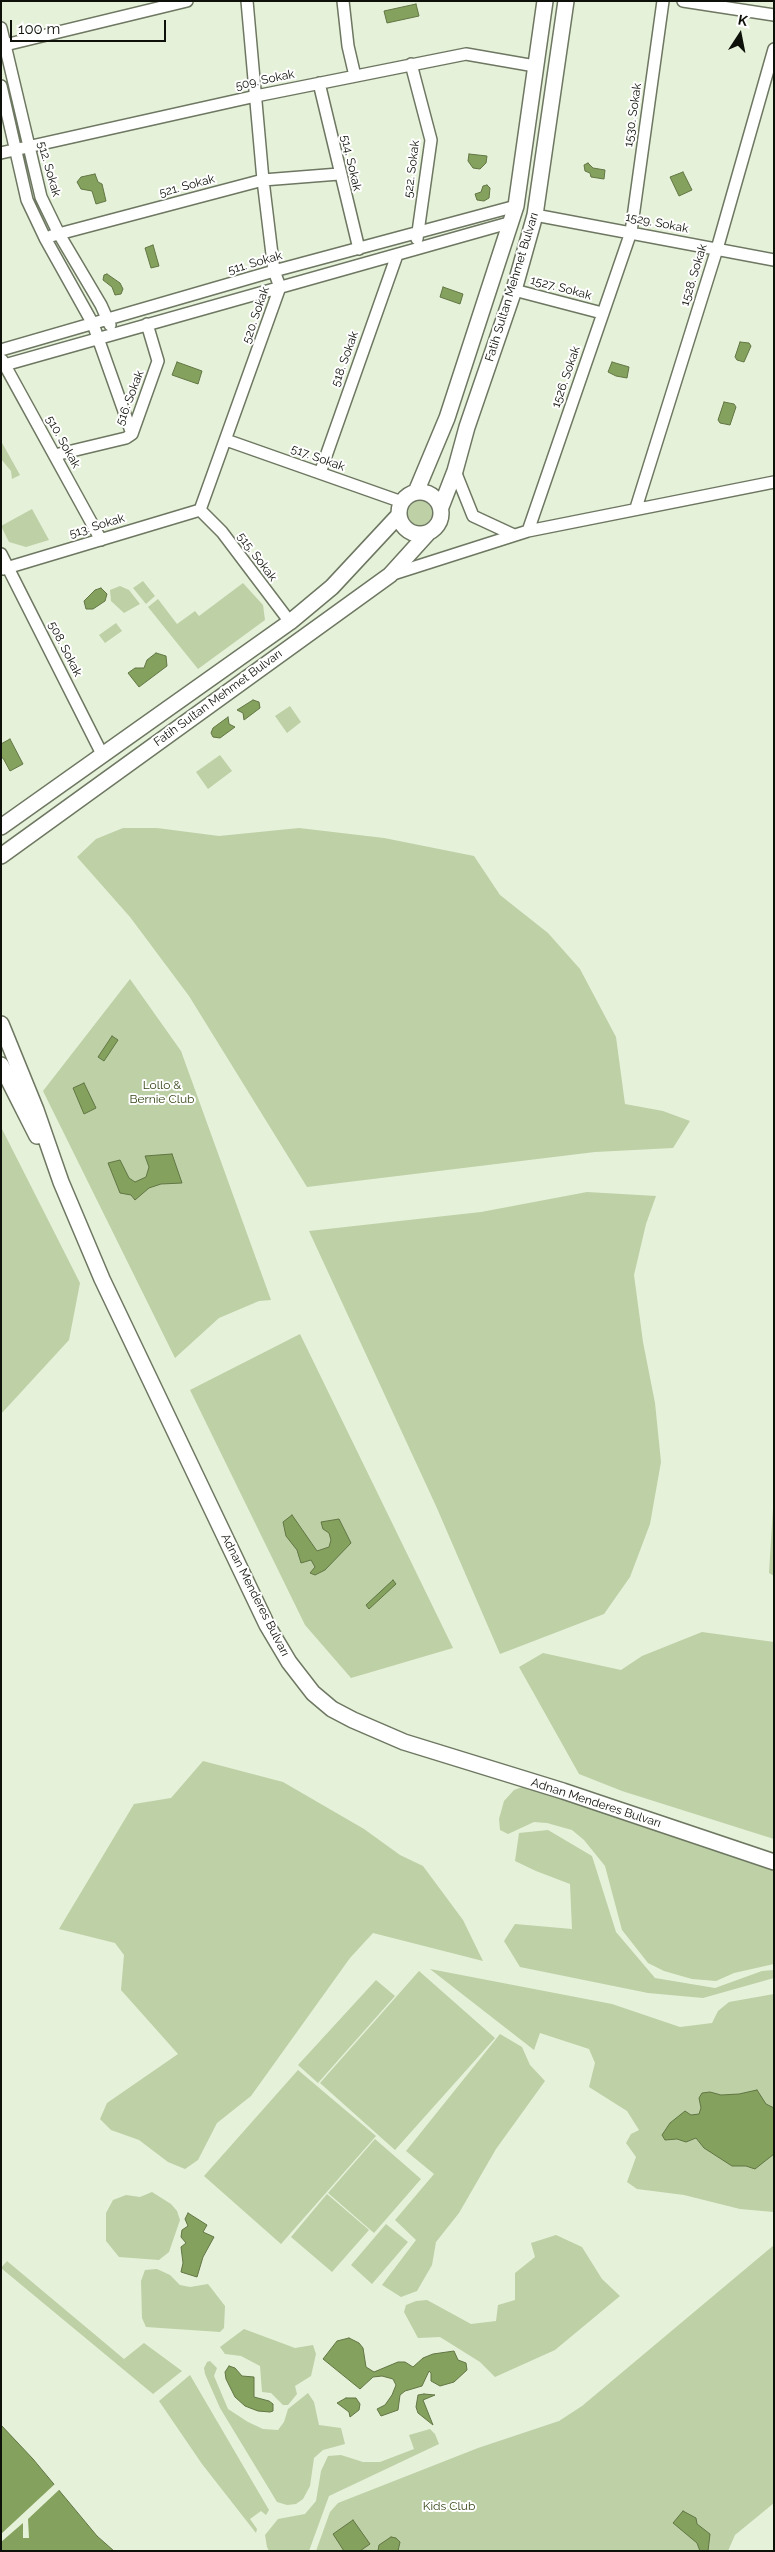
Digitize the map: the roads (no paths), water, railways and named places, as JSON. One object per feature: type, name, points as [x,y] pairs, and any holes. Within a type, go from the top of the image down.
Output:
[{"type":"main road","name":"Fatih Sultan Mehmet Bulvarı","points":[[1,827],[290,622],[332,587],[416,492],[447,418],[512,222],[516,206],[545,1]]},
{"type":"main road","name":"Fatih Sultan Mehmet Bulvarı","points":[[1,856],[390,575],[428,533],[440,523],[441,507],[455,471],[514,290],[536,214],[569,4]]},
{"type":"main road","points":[[416,492],[428,493],[434,497],[441,507]]},
{"type":"main road","points":[[400,509],[404,527],[409,532],[422,535],[428,533]]},
{"type":"main road","name":"Adnan Menderes Bulvarı","points":[[1,1024],[36,1110],[61,1182],[102,1279],[268,1625],[289,1662],[313,1693],[332,1709],[404,1742],[563,1791],[774,1862]]},
{"type":"main road","name":"Adnan Menderes Bulvarı","points":[[1,1065],[61,1182]]},
{"type":"street","points":[[3,45],[162,4],[187,1]]},
{"type":"street","name":"520. Sokak","points":[[200,510],[280,287],[274,271],[263,180],[247,1]]},
{"type":"street","points":[[343,1],[348,46],[355,76]]},
{"type":"street","name":"1530. Sokak","points":[[631,232],[663,1]]},
{"type":"street","points":[[683,1],[774,15]]},
{"type":"street","name":"512. Sokak","points":[[1,28],[3,45],[41,197],[58,234],[108,319],[113,334]]},
{"type":"street","name":"1528. Sokak","points":[[636,508],[717,249],[774,50]]},
{"type":"street","name":"509. Sokak","points":[[1,153],[256,96],[466,54],[535,66]]},
{"type":"street","name":"522. Sokak","points":[[411,64],[430,140],[416,249]]},
{"type":"street","name":"514. Sokak","points":[[319,83],[339,174],[359,249]]},
{"type":"street","points":[[1,86],[28,200],[45,238],[93,324],[132,434]]},
{"type":"street","name":"521. Sokak","points":[[45,238],[263,180],[339,174]]},
{"type":"street","name":"511. Sokak","points":[[1,350],[274,271],[516,206]]},
{"type":"street","name":"1529. Sokak","points":[[536,214],[774,260]]},
{"type":"street","points":[[2,363],[113,334],[512,222]]},
{"type":"street","name":"1526. Sokak","points":[[528,531],[631,232]]},
{"type":"street","name":"518. Sokak","points":[[320,473],[397,255]]},
{"type":"street","name":"1527. Sokak","points":[[514,290],[602,313]]},
{"type":"street","name":"516. Sokak","points":[[54,454],[126,438],[132,434],[158,360],[147,324]]},
{"type":"street","name":"510. Sokak","points":[[2,363],[101,540]]},
{"type":"street","name":"517. Sokak","points":[[226,440],[320,473],[400,509]]},
{"type":"street","points":[[455,471],[473,516],[514,535]]},
{"type":"street","points":[[390,575],[528,531],[774,482]]},
{"type":"street","name":"513. Sokak","points":[[5,569],[200,510]]},
{"type":"street","name":"515. Sokak","points":[[200,510],[222,532],[290,622]]},
{"type":"street","name":"508. Sokak","points":[[1,554],[5,569],[103,756]]},
{"type":"park label","name":"Lollo & Bernie Club","points":[[162,1092]]},
{"type":"park label","name":"Kids Club","points":[[449,2506]]}]
